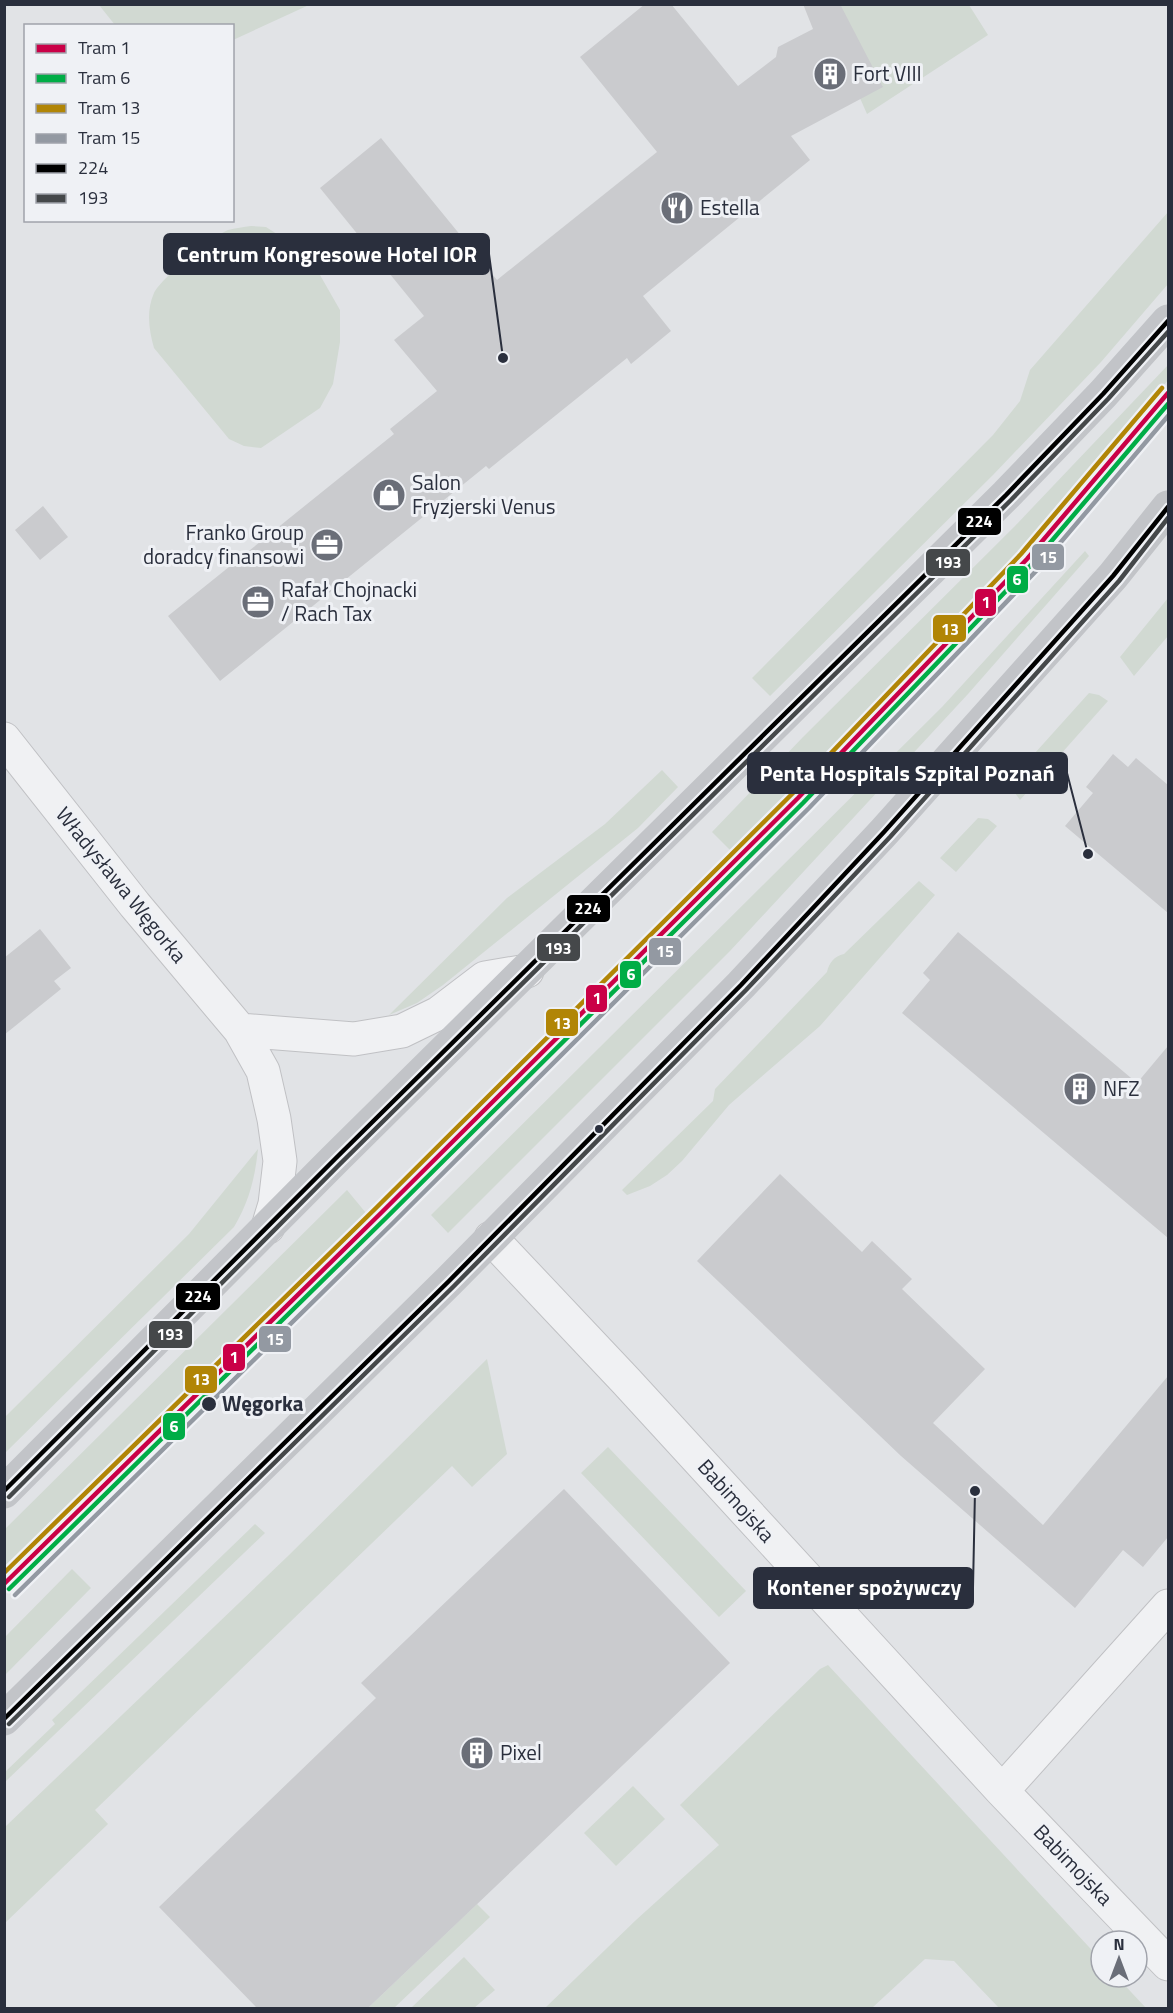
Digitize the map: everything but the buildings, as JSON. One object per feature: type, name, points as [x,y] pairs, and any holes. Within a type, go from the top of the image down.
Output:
[{"type":"street","points":[[4,1492],[267,1227],[1006,495],[1103,394],[1168,321]]},
{"type":"street","points":[[4,1719],[491,1238],[741,985],[884,832],[1113,576],[1168,507]]},
{"type":"street","name":"Władysława Węgorka","points":[[4,739],[135,905],[240,1030],[263,1071],[274,1119],[280,1161],[275,1204],[267,1227]]},
{"type":"street","points":[[240,1030],[354,1040],[402,1031],[439,1013],[485,978],[527,971]]},
{"type":"street","name":"Babimojska","points":[[491,1238],[626,1381],[1002,1791],[1168,1964]]},
{"type":"street","points":[[1002,1791],[1168,1606]]},
{"type":"shaded area","points":[[99,5],[309,5],[234,40],[234,24],[114,24]]},
{"type":"shaded area","points":[[819,5],[969,5],[988,35],[867,114]]},
{"type":"shaded area","points":[[1168,212],[1168,284],[1101,362],[993,475],[770,696],[752,678],[993,435],[1020,401],[1030,370]]},
{"type":"shaded area","points":[[251,226],[266,227],[291,243],[320,275],[340,310],[340,342],[333,384],[320,408],[261,448],[244,446],[229,439],[154,348],[149,320],[154,293],[176,268],[228,230]]},
{"type":"shaded area","points":[[1168,365],[1168,380],[1065,503],[956,621],[733,853],[712,832],[803,737],[1014,527]]},
{"type":"shaded area","points":[[1085,551],[1089,556],[968,694],[730,951],[448,1233],[431,1215],[942,707]]},
{"type":"shaded area","points":[[1168,598],[1168,636],[1134,676],[1120,657]]},
{"type":"shaded area","points":[[1089,693],[1099,695],[1108,701],[1020,800],[1008,783]]},
{"type":"shaded area","points":[[662,770],[678,787],[638,828],[443,985],[417,1003],[389,1015],[507,898],[605,824]]},
{"type":"shaded area","points":[[978,818],[988,819],[997,826],[956,872],[940,858]]},
{"type":"shaded area","points":[[919,881],[935,895],[820,1026],[729,1105],[682,1161],[667,1175],[650,1186],[627,1195],[622,1190],[713,1101],[715,1089],[827,972],[832,960],[844,954]]},
{"type":"shaded area","points":[[258,1149],[250,1190],[234,1227],[5,1453],[5,1417],[189,1234]]},
{"type":"shaded area","points":[[347,1190],[366,1213],[5,1571],[5,1529]]},
{"type":"shaded area","points":[[487,1359],[507,1454],[472,1487],[452,1466],[95,1810],[108,1824],[5,1923],[5,1827],[288,1556]]},
{"type":"shaded area","points":[[608,1447],[746,1591],[719,1617],[581,1473]]},
{"type":"shaded area","points":[[255,1524],[265,1533],[5,1782],[5,1772],[55,1724],[52,1720]]},
{"type":"shaded area","points":[[72,1569],[91,1588],[5,1675],[5,1637]]},
{"type":"shaded area","points":[[828,1665],[1089,1947],[1089,1989],[1128,1989],[1146,2008],[999,2008],[954,1961],[925,1959],[872,2008],[545,2008],[636,1920],[719,1845],[680,1805],[820,1669]]},
{"type":"shaded area","points":[[633,1786],[665,1819],[616,1866],[584,1833]]},
{"type":"shaded area","points":[[477,1904],[490,1917],[394,2008],[368,2008]]},
{"type":"shaded area","points":[[464,1957],[495,1990],[474,2008],[411,2008]]},
{"type":"tram line","name":"13","points":[[4,1573],[377,1207],[793,793],[1021,554],[1162,388]]},
{"type":"tram line","name":"1","points":[[4,1584],[798,798],[1027,559],[1168,393]]},
{"type":"tram line","name":"6","points":[[9,1589],[803,803],[1032,564],[1168,404]]},
{"type":"tram line","name":"15","points":[[15,1595],[393,1223],[809,808],[1038,569],[1168,416]]},
{"type":"transit line","name":"224","points":[[4,1491],[335,1159],[1006,495],[1103,394],[1168,321]]},
{"type":"transit line","name":"193","points":[[9,1497],[340,1164],[1011,500],[1108,399],[1168,332]]},
{"type":"transit line","name":"224","points":[[4,1719],[449,1281],[741,985],[884,832],[1113,576],[1168,507]]},
{"type":"transit line","name":"193","points":[[9,1724],[454,1286],[746,990],[890,837],[1119,581],[1168,518]]},
{"type":"place","name":"Fort VIII","points":[[830,74]]},
{"type":"place","name":"Estella","points":[[677,208]]},
{"type":"place","name":"Centrum Kongresowe Hotel IOR","points":[[503,358]]},
{"type":"place","name":"Salon Fryzjerski Venus","points":[[389,495]]},
{"type":"place","name":"Franko Group doradcy finansowi","points":[[327,545]]},
{"type":"place","name":"Rafał Chojnacki / Rach Tax","points":[[258,602]]},
{"type":"place","name":"Penta Hospitals Szpital Poznań","points":[[1088,854]]},
{"type":"place","name":"NFZ","points":[[1080,1089]]},
{"type":"place","name":"Węgorka","points":[[209,1404]]},
{"type":"place","name":"Kontener spożywczy","points":[[975,1491]]},
{"type":"place","name":"Pixel","points":[[477,1753]]}]
